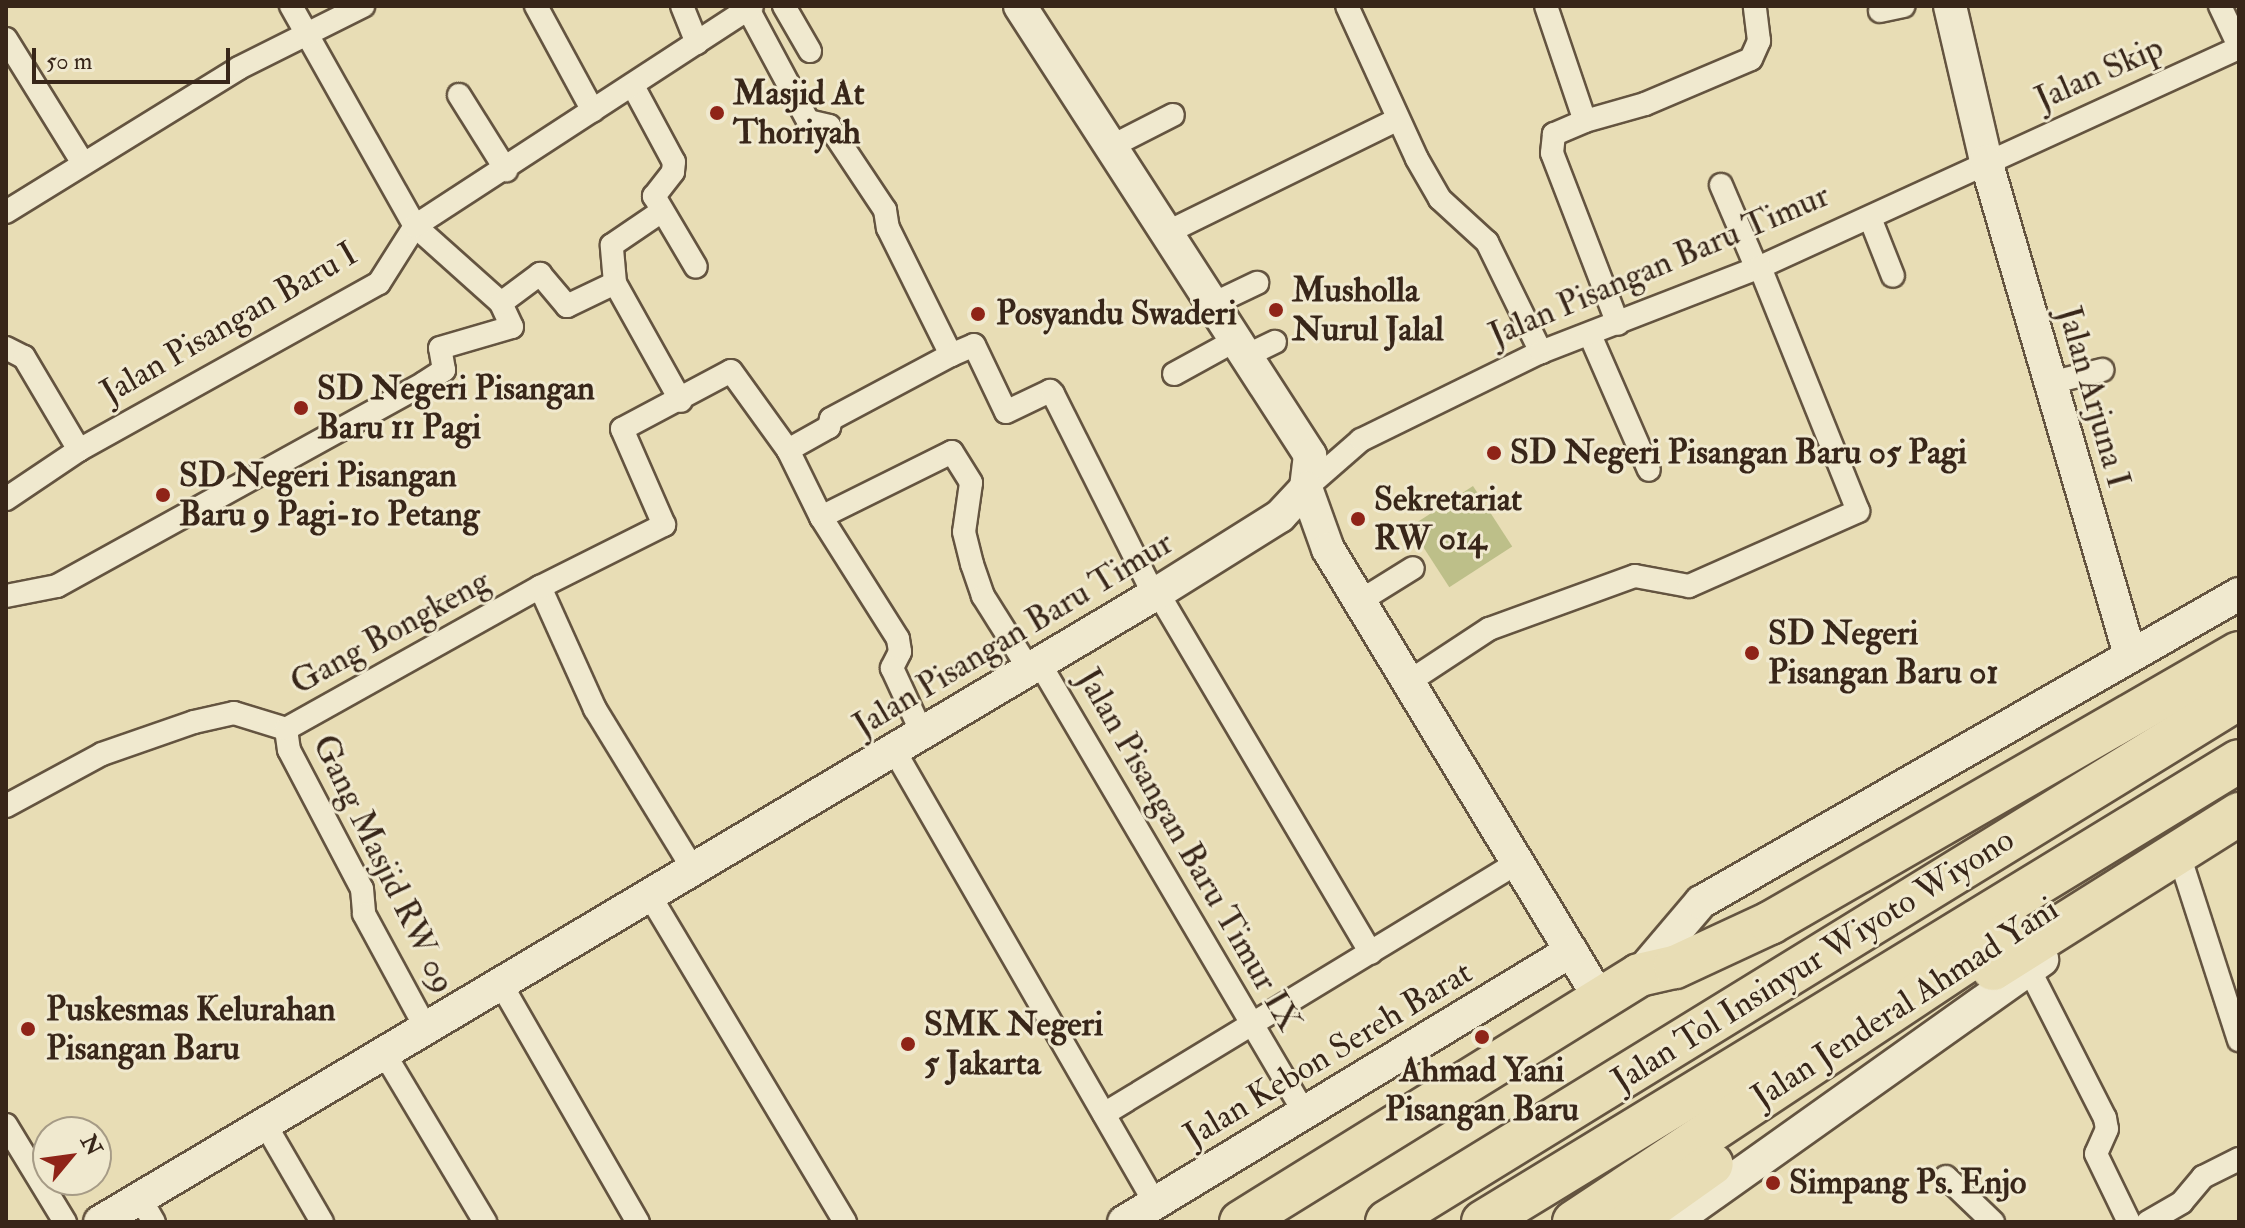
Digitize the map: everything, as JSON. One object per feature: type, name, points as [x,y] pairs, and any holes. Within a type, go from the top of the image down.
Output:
[{"type":"highway","points":[[1241,1222],[1957,781],[2234,638]]},
{"type":"highway","name":"Jalan Tol Insinyur Wiyoto Wiyono","points":[[1387,1222],[2239,698]]},
{"type":"highway","name":"Jalan Tol Insinyur Wiyoto Wiyono","points":[[1483,1222],[2239,761]]},
{"type":"highway","name":"Jalan Jenderal Ahmad Yani","points":[[1574,1222],[2239,787]]},
{"type":"highway","points":[[1630,1222],[2024,947],[2239,814]]},
{"type":"street","points":[[6,596],[57,586],[363,417],[444,370],[440,348],[512,327],[501,303],[415,226],[291,6]]},
{"type":"street","points":[[6,212],[239,68],[363,6]]},
{"type":"street","points":[[536,6],[593,111]]},
{"type":"street","points":[[682,6],[697,43]]},
{"type":"street","points":[[784,6],[810,51]]},
{"type":"street","points":[[1020,6],[1215,303],[1253,345],[1310,455],[1306,488],[1328,549],[1600,999]]},
{"type":"street","points":[[1347,6],[1397,120],[1440,199],[1487,242],[1541,352]]},
{"type":"street","points":[[1546,6],[1585,121]]},
{"type":"street","points":[[1618,324],[1552,153],[1554,134],[1585,121],[1645,104],[1751,59],[1759,41],[1755,6]]},
{"type":"street","points":[[1880,11],[1903,6]]},
{"type":"street","name":"Jalan Arjuna I","points":[[1950,6],[1986,161],[2130,655]]},
{"type":"street","points":[[2220,6],[2239,47]]},
{"type":"street","points":[[750,8],[808,121],[829,126],[885,210],[888,228],[951,355]]},
{"type":"street","name":"Jalan Pisangan Baru I","points":[[6,499],[79,450],[379,283],[415,226],[506,170],[750,8]]},
{"type":"street","points":[[6,39],[83,163]]},
{"type":"street","name":"Jalan Skip","points":[[1986,161],[2239,47]]},
{"type":"street","points":[[633,86],[674,162],[673,172],[654,192],[696,267]]},
{"type":"street","points":[[459,95],[506,170]]},
{"type":"street","points":[[1114,145],[1173,115]]},
{"type":"street","points":[[1170,231],[1397,120]]},
{"type":"street","name":"Jalan Pisangan Baru Timur","points":[[100,1222],[147,1210],[265,1124],[1156,594],[1280,516],[1306,488],[1361,440],[1541,352],[1759,268],[1986,161]]},
{"type":"street","points":[[1410,681],[1489,629],[1635,576],[1689,586],[1858,511],[1759,268],[1721,185]]},
{"type":"street","points":[[662,211],[612,245],[615,283],[681,401],[731,371],[788,450],[821,517],[898,639],[900,652],[892,668],[922,733]]},
{"type":"street","points":[[1870,218],[1893,276]]},
{"type":"street","points":[[501,303],[540,274],[567,306],[615,283]]},
{"type":"street","points":[[1215,303],[1257,283]]},
{"type":"street","points":[[1590,335],[1649,470]]},
{"type":"street","points":[[788,450],[829,427],[831,419],[974,345],[1006,412],[1050,391],[1156,594],[1371,953]]},
{"type":"street","points":[[1174,374],[1253,345]]},
{"type":"street","points":[[6,348],[14,347],[24,357],[79,450]]},
{"type":"street","points":[[2050,383],[2102,370]]},
{"type":"street","name":"Gang Bongkeng","points":[[6,806],[102,754],[194,722],[234,713],[286,729],[540,587],[664,525],[622,429],[681,401]]},
{"type":"street","name":"Jalan Pisangan Baru Timur IX","points":[[821,517],[952,452],[971,483],[964,532],[983,596],[1034,666],[1304,1112]]},
{"type":"street","points":[[1360,601],[1413,568]]},
{"type":"street","points":[[540,587],[595,709],[693,869]]},
{"type":"street","points":[[1639,975],[1701,902],[2239,594]]},
{"type":"street","name":"Gang Masjid RW 09","points":[[286,729],[289,750],[362,889],[364,914],[426,1028]]},
{"type":"street","points":[[894,750],[1155,1203]]},
{"type":"street","name":"Jalan Jenderal Ahmad Yani","points":[[1678,1221],[2029,969],[2239,832]]},
{"type":"street","points":[[1104,1114],[1519,862]]},
{"type":"street","points":[[2183,867],[2239,1040]]},
{"type":"street","points":[[650,896],[845,1222]]},
{"type":"street","name":"Jalan Kebon Sereh Barat","points":[[1124,1222],[1571,951]]},
{"type":"street","points":[[2029,969],[2105,1118],[2097,1160],[2129,1222]]},
{"type":"street","points":[[501,984],[638,1222]]},
{"type":"street","points":[[384,1053],[485,1222]]},
{"type":"street","points":[[265,1124],[322,1222]]},
{"type":"street","points":[[6,1125],[65,1222]]},
{"type":"street","points":[[2148,1222],[2174,1216],[2203,1177],[2239,1159]]},
{"type":"street","points":[[1946,1177],[1993,1222]]},
{"type":"green space","points":[[1473,486],[1512,546],[1449,587],[1410,527]]},
{"type":"place","name":"Masjid At Thoriyah","points":[[717,113]]},
{"type":"place","name":"Musholla Nurul Jalal","points":[[1276,310]]},
{"type":"place","name":"Posyandu Swaderi","points":[[978,314]]},
{"type":"place","name":"SD Negeri Pisangan Baru 11 Pagi","points":[[301,408]]},
{"type":"place","name":"SD Negeri Pisangan Baru 05 Pagi","points":[[1494,453]]},
{"type":"place","name":"SD Negeri Pisangan Baru 9 Pagi-10 Petang","points":[[163,495]]},
{"type":"place","name":"Sekretariat RW 014","points":[[1358,519]]},
{"type":"place","name":"SD Negeri Pisangan Baru 01","points":[[1752,653]]},
{"type":"place","name":"Puskesmas Kelurahan Pisangan Baru","points":[[28,1029]]},
{"type":"place","name":"Ahmad Yani Pisangan Baru","points":[[1482,1037]]},
{"type":"place","name":"SMK Negeri 5 Jakarta","points":[[908,1044]]},
{"type":"place","name":"Simpang Ps. Enjo","points":[[1773,1183]]}]
